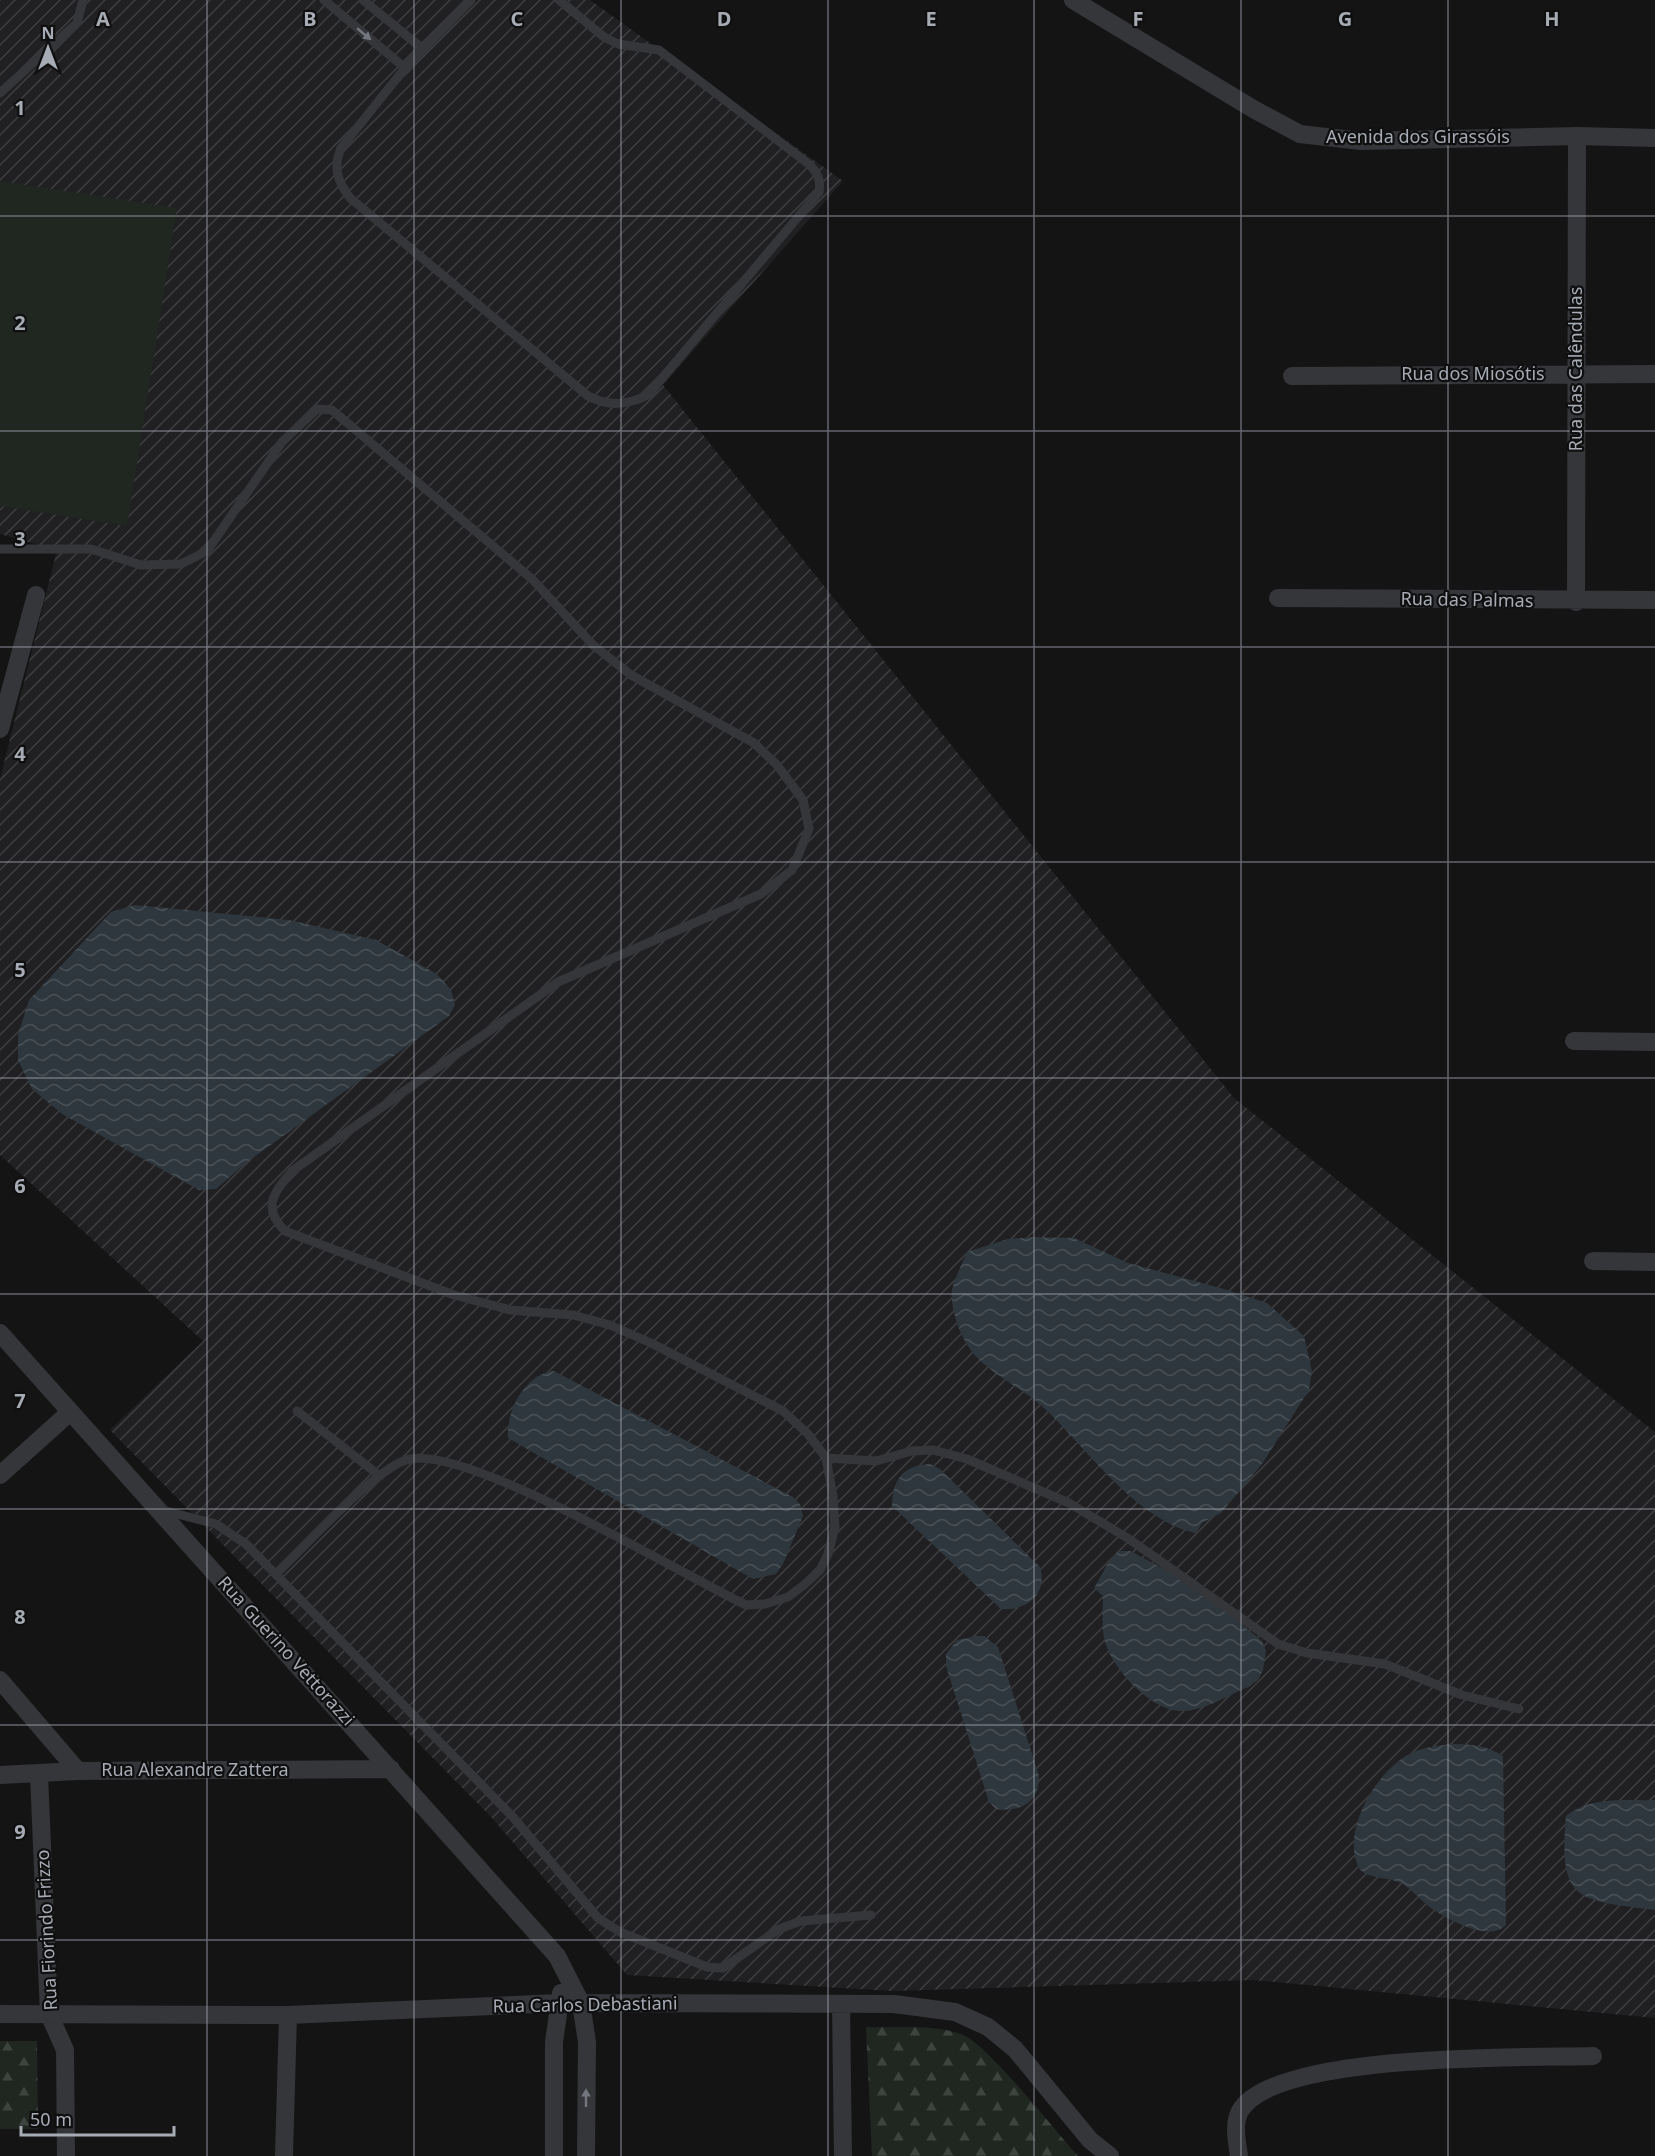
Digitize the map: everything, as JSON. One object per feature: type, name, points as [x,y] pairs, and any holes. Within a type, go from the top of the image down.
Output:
[{"type":"street","name":"Avenida dos Girassóis","points":[[1073,0],[1255,110],[1300,134],[1361,141],[1577,136],[1655,138]]},
{"type":"street","name":"Rua das Calêndulas","points":[[1576,602],[1577,136]]},
{"type":"street","name":"Rua dos Miosótis","points":[[1292,376],[1655,374]]},
{"type":"street","points":[[0,729],[36,595]]},
{"type":"street","name":"Rua das Palmas","points":[[1278,598],[1576,602],[1655,600]]},
{"type":"street","points":[[1574,1041],[1655,1042]]},
{"type":"street","points":[[1593,1262],[1655,1262]]},
{"type":"street","name":"Rua Guerino Vettorazzi","points":[[0,1333],[69,1413],[159,1510],[557,1956],[581,2003]]},
{"type":"street","points":[[0,1475],[69,1413]]},
{"type":"street","points":[[0,1680],[78,1770]]},
{"type":"street","name":"Rua Alexandre Zattera","points":[[0,1775],[78,1770],[391,1770]]},
{"type":"street","name":"Rua Fiorindo Frizzo","points":[[39,1774],[49,2013],[65,2050],[66,2156]]},
{"type":"street","points":[[554,2156],[554,2042],[565,1974]]},
{"type":"street","name":"Rua Carlos Debastiani","points":[[0,2014],[288,2015],[559,2003],[894,2004],[955,2012],[988,2027],[1015,2049],[1090,2140],[1110,2156]]},
{"type":"street","points":[[581,2003],[587,2042],[586,2156]]},
{"type":"street","points":[[841,2005],[843,2156]]},
{"type":"street","points":[[284,2156],[288,2015]]},
{"type":"street","points":[[1239,2156],[1236,2134],[1239,2112],[1255,2095],[1288,2079],[1359,2065],[1593,2056]]},
{"type":"lane","points":[[0,93],[77,23],[83,0]]},
{"type":"lane","points":[[324,0],[405,68]]},
{"type":"lane","points":[[363,0],[423,49]]},
{"type":"lane","points":[[471,0],[405,68],[341,148],[336,161],[340,184],[350,198],[588,396],[599,402],[628,404],[648,395],[819,192],[821,183],[818,174],[810,165],[659,50],[618,44],[604,37],[559,0]]},
{"type":"lane","points":[[0,549],[91,549],[141,565],[181,564],[207,551],[282,442],[317,409],[332,410],[532,579],[593,645],[640,680],[754,743],[777,765],[803,800],[809,829],[792,870],[761,894],[558,982],[292,1171],[275,1192],[272,1211],[276,1221],[285,1231],[454,1295],[510,1310],[573,1315],[610,1325],[651,1343],[783,1411],[808,1434],[826,1458],[833,1496],[835,1527],[828,1554],[820,1570],[788,1597],[765,1604],[746,1605],[525,1490],[478,1471],[438,1460],[407,1460],[380,1476],[277,1573]]},
{"type":"lane","points":[[297,1411],[380,1476]]},
{"type":"lane","points":[[826,1458],[876,1461],[912,1451],[933,1450],[967,1459],[1079,1509],[1129,1539],[1278,1644],[1307,1653],[1385,1664],[1462,1695],[1519,1708]]},
{"type":"lane","points":[[159,1510],[216,1524],[246,1544],[277,1573],[512,1816],[598,1918],[620,1932],[707,1967],[723,1968],[779,1929],[801,1921],[871,1915]]},
{"type":"shaded area","points":[[0,0],[590,0],[843,181],[663,385],[1234,1098],[1655,1432],[1655,2018],[1254,1980],[892,1991],[627,1975],[492,1818],[110,1430],[203,1341],[0,1155],[0,779],[57,550],[0,534]]},
{"type":"green space","points":[[0,181],[177,208],[127,526],[0,506]]},
{"type":"green space","points":[[866,2027],[938,2029],[961,2034],[973,2041],[1021,2089],[1078,2156],[872,2156]]},
{"type":"green space","points":[[0,2041],[37,2041],[38,2129],[0,2129]]},
{"type":"water","points":[[135,905],[289,920],[376,940],[437,974],[451,990],[455,1005],[449,1016],[247,1162],[216,1189],[199,1190],[62,1114],[32,1089],[18,1060],[18,1035],[29,1000],[111,912]]},
{"type":"water","points":[[1074,1238],[1128,1263],[1267,1303],[1304,1336],[1312,1371],[1309,1390],[1262,1464],[1221,1513],[1202,1523],[1196,1533],[1174,1526],[1153,1514],[1133,1498],[1043,1407],[982,1362],[966,1343],[955,1317],[952,1290],[967,1252],[1008,1239]]},
{"type":"water","points":[[554,1371],[793,1497],[800,1504],[803,1516],[783,1564],[776,1574],[753,1579],[508,1438],[510,1417],[519,1396],[534,1379]]},
{"type":"water","points":[[930,1464],[940,1469],[1040,1567],[1041,1585],[1034,1598],[1020,1607],[1001,1609],[892,1506],[894,1488],[901,1476],[912,1468]]},
{"type":"water","points":[[1120,1551],[1130,1551],[1193,1584],[1262,1641],[1266,1651],[1263,1670],[1258,1680],[1217,1702],[1184,1711],[1172,1710],[1160,1705],[1136,1688],[1125,1677],[1109,1653],[1103,1631],[1103,1596],[1094,1588],[1111,1558]]},
{"type":"water","points":[[984,1636],[998,1647],[1039,1776],[1036,1793],[1032,1799],[1027,1804],[1013,1809],[996,1809],[989,1802],[946,1666],[946,1654],[957,1640]]},
{"type":"water","points":[[1450,1744],[1478,1746],[1503,1756],[1506,1925],[1499,1930],[1479,1930],[1447,1918],[1399,1882],[1365,1873],[1358,1866],[1354,1851],[1359,1817],[1376,1784],[1401,1759],[1427,1748]]},
{"type":"water","points":[[1655,1800],[1655,1910],[1607,1903],[1591,1899],[1579,1892],[1570,1881],[1566,1866],[1564,1845],[1566,1816],[1597,1802]]}]
